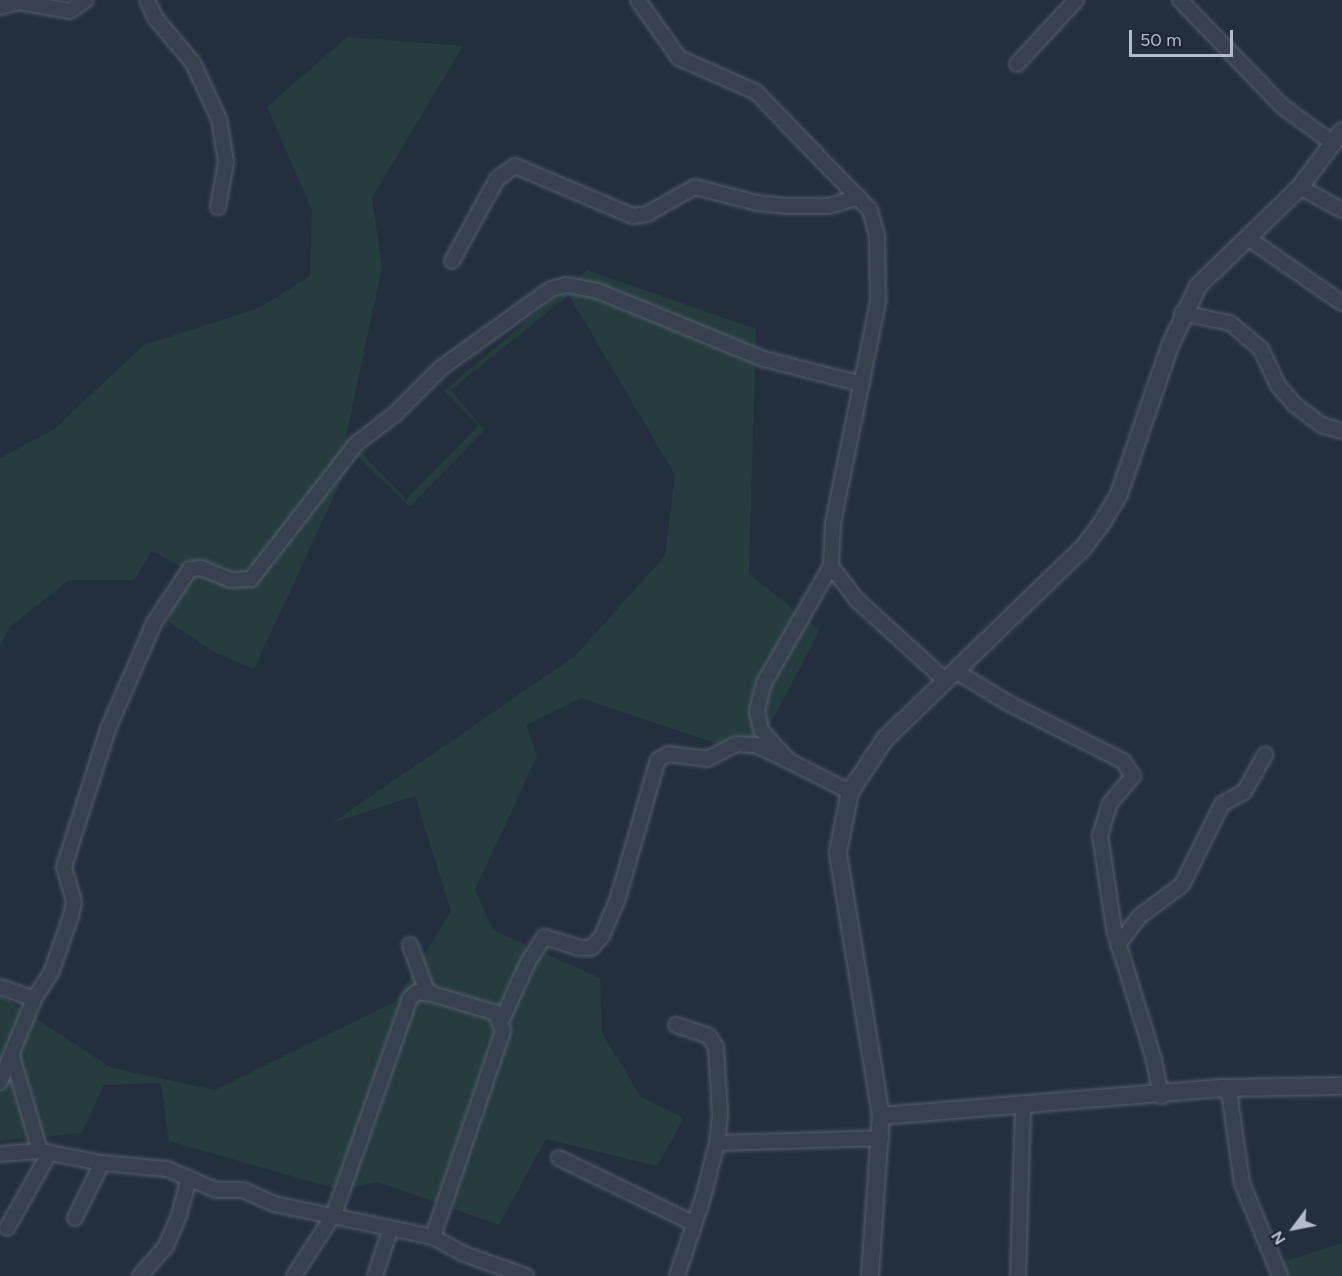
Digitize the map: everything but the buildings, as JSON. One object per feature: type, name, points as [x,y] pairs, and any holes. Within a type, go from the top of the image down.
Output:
[{"type":"street","points":[[0,7],[19,2],[70,11],[86,0]]},
{"type":"street","points":[[147,0],[156,19],[193,63],[219,119],[226,162],[218,207]]},
{"type":"street","points":[[638,0],[679,58],[756,92],[823,165],[859,196],[875,224],[879,283],[862,384],[833,523],[831,566],[764,683],[758,711],[761,730],[789,761]]},
{"type":"street","points":[[1017,64],[1076,0]]},
{"type":"street","points":[[870,1276],[881,1116],[838,852],[850,792],[885,739],[952,677],[1083,548],[1103,522],[1119,494],[1182,314],[1198,286],[1300,188],[1338,138],[1282,106],[1180,0]]},
{"type":"street","points":[[452,261],[496,179],[515,166],[633,216],[647,214],[695,186],[757,203],[786,206],[830,206],[859,196]]},
{"type":"street","points":[[1300,188],[1342,210]]},
{"type":"street","points":[[1248,238],[1342,303]]},
{"type":"street","points":[[0,1082],[34,999],[51,973],[71,916],[74,902],[63,867],[108,729],[154,623],[190,569],[201,568],[240,581],[257,574],[356,444],[395,414],[441,368],[538,296],[567,285],[598,291],[799,371],[862,384]]},
{"type":"street","points":[[1182,314],[1230,323],[1261,349],[1278,385],[1294,405],[1322,425],[1342,431]]},
{"type":"street","points":[[831,566],[856,600],[952,677],[1124,761],[1134,776],[1110,803],[1100,835],[1118,945],[1154,1060],[1161,1096]]},
{"type":"street","points":[[501,1022],[528,962],[544,937],[579,948],[591,948],[602,936],[617,901],[658,760],[668,754],[707,759],[736,744],[755,745],[850,792]]},
{"type":"street","points":[[1118,945],[1140,916],[1182,885],[1222,804],[1244,792],[1265,755]]},
{"type":"street","points":[[410,945],[420,979],[432,994]]},
{"type":"street","points":[[0,987],[34,999]]},
{"type":"street","points":[[294,1276],[334,1214],[410,999],[417,992],[488,1010],[501,1022],[503,1031],[433,1237]]},
{"type":"street","points":[[676,1025],[709,1036],[716,1047],[720,1115],[717,1143],[677,1276]]},
{"type":"street","points":[[7,1227],[45,1151],[12,1056]]},
{"type":"street","points":[[881,1116],[1161,1096],[1225,1088],[1342,1086]]},
{"type":"street","points":[[1225,1088],[1230,1098],[1242,1183],[1280,1276]]},
{"type":"street","points":[[1018,1276],[1023,1106]]},
{"type":"street","points":[[717,1143],[881,1138]]},
{"type":"street","points":[[0,1154],[45,1151],[102,1163],[167,1169],[216,1190],[257,1194],[274,1204],[334,1214],[390,1230],[433,1237],[464,1254],[526,1276]]},
{"type":"street","points":[[559,1158],[693,1223]]},
{"type":"street","points":[[75,1218],[102,1163]]},
{"type":"street","points":[[140,1276],[166,1246],[179,1215],[189,1178]]},
{"type":"street","points":[[375,1276],[390,1230]]},
{"type":"green space","points":[[347,37],[463,46],[372,198],[382,267],[346,436],[406,500],[479,425],[444,391],[587,270],[756,329],[749,574],[820,630],[753,756],[581,698],[526,725],[537,756],[475,890],[493,930],[600,978],[602,1033],[641,1097],[684,1118],[657,1166],[546,1139],[499,1225],[378,1182],[337,1189],[169,1141],[161,1083],[104,1085],[82,1133],[0,1141],[0,995],[112,1068],[215,1090],[396,1001],[451,911],[415,796],[332,823],[575,656],[665,556],[675,475],[569,295],[451,390],[484,430],[410,507],[354,453],[254,669],[216,653],[168,621],[180,566],[152,551],[134,580],[69,580],[10,627],[0,647],[0,458],[53,430],[144,345],[259,308],[310,276],[312,210],[267,107]]},
{"type":"green space","points":[[1342,1243],[1342,1276],[1271,1276],[1272,1265]]}]
